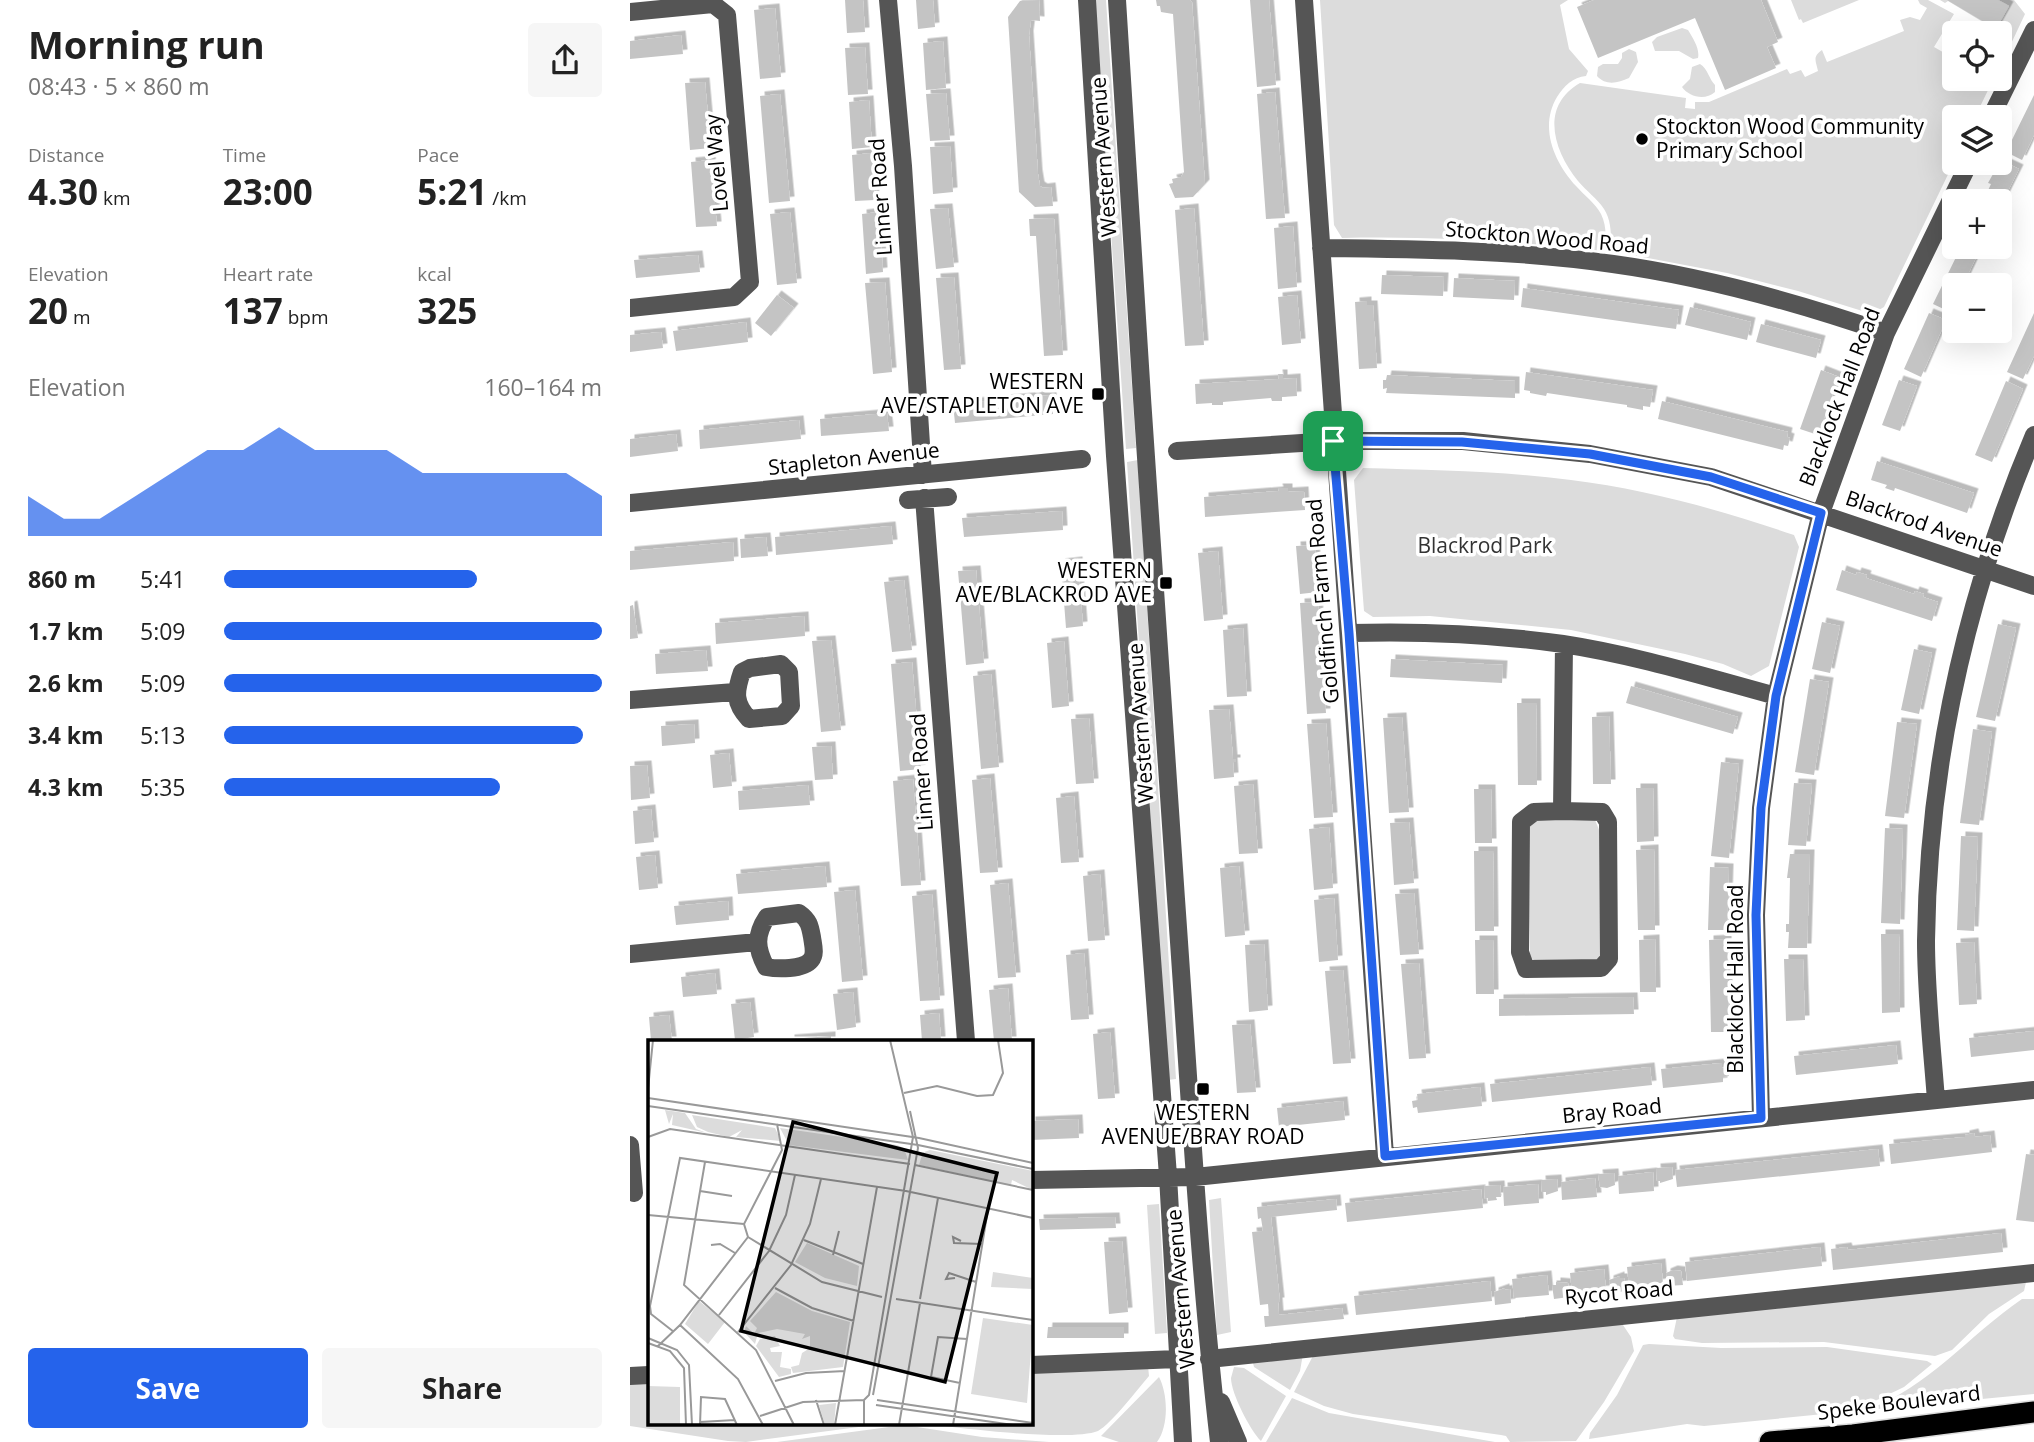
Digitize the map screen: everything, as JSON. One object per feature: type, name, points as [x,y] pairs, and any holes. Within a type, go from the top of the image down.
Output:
[{"type":"highway","name":"Speke Boulevard","points":[[1770,1442],[1853,1435],[2034,1412]]},
{"type":"street","name":"Linner Road","points":[[888,0],[903,166],[923,475]]},
{"type":"street","name":"Western Avenue","points":[[1087,0],[1115,456],[1168,1176],[1183,1442]]},
{"type":"street","name":"Western Avenue","points":[[1117,0],[1145,467],[1195,1177],[1209,1359],[1219,1442]]},
{"type":"street","name":"Goldfinch Farm Road","points":[[1304,0],[1385,1156]]},
{"type":"street","name":"Lovel Way","points":[[630,12],[713,4],[727,15],[750,282],[734,297],[630,308]]},
{"type":"street","points":[[1997,105],[2034,30]]},
{"type":"street","name":"Blacklock Hall Road","points":[[1761,1118],[1756,915],[1761,808],[1776,696],[1821,513],[1886,333],[1963,175]]},
{"type":"street","name":"Stockton Wood Road","points":[[1321,248],[1502,253],[1612,263],[1720,283],[1804,305],[1886,333]]},
{"type":"street","points":[[1936,1100],[1926,944],[1932,828],[1947,716],[1983,568],[2034,435]]},
{"type":"street","name":"Blackrod Avenue","points":[[1177,451],[1333,441],[1462,442],[1590,454],[1711,477],[2034,586]]},
{"type":"street","name":"Stapleton Avenue","points":[[630,503],[1082,459]]},
{"type":"street","name":"Linner Road","points":[[948,497],[916,499],[966,1040]]},
{"type":"street","points":[[1349,633],[1453,632],[1564,645],[1617,654],[1776,696]]},
{"type":"street","points":[[1562,811],[1564,645]]},
{"type":"street","points":[[630,700],[736,692]]},
{"type":"street","points":[[1562,811],[1602,812],[1608,822],[1609,959],[1601,968],[1526,969],[1520,953],[1521,822],[1534,812],[1562,811]]},
{"type":"street","points":[[630,954],[757,942]]},
{"type":"street","name":"Bray Road","points":[[1032,1180],[1195,1177],[2034,1090]]},
{"type":"street","points":[[630,1145],[638,1192]]},
{"type":"street","name":"Rycot Road","points":[[1209,1359],[2034,1273]]},
{"type":"street","points":[[1032,1365],[1177,1359]]},
{"type":"street","points":[[630,1376],[648,1376]]},
{"type":"street","points":[[1212,1379],[1238,1442]]},
{"type":"street","points":[[1170,1442],[1180,1406]]},
{"type":"green space","points":[[1095,0],[1106,0],[1136,448],[1126,449]]},
{"type":"green space","points":[[1320,0],[1568,0],[1560,5],[1569,49],[1588,71],[1586,76],[1569,83],[1557,97],[1549,120],[1549,132],[1561,166],[1601,214],[1606,232],[1604,251],[1473,240],[1342,238],[1334,225]]},
{"type":"green space","points":[[1791,0],[1859,0],[1803,23],[1799,20]]},
{"type":"green space","points":[[1918,0],[1928,0],[1954,14],[1950,21],[1942,21],[1942,34],[1934,47],[1942,52],[1942,91],[1988,91],[1981,105],[1942,105],[1942,175],[1948,175],[1884,307],[1872,314],[1727,273],[1611,251],[1607,214],[1581,185],[1562,156],[1557,143],[1555,117],[1559,104],[1567,93],[1580,83],[1686,98],[1685,108],[1695,109],[1695,102],[1709,102],[1787,69],[1790,74],[1801,70],[1805,77],[1818,71],[1816,57],[1822,50],[1827,62],[1904,31],[1900,20],[1910,17],[1920,20],[1927,8]]},
{"type":"green space","points":[[1940,0],[2014,0],[2025,14],[2012,42],[2012,21],[1981,21],[1948,1],[1945,3]]},
{"type":"green space","points":[[1682,28],[1688,30],[1694,40],[1698,58],[1693,59],[1679,51],[1655,51],[1652,42],[1657,37]]},
{"type":"green space","points":[[1629,49],[1636,52],[1638,62],[1629,78],[1612,83],[1597,76],[1598,67],[1603,64],[1618,64],[1622,53]]},
{"type":"green space","points":[[1700,64],[1715,85],[1715,92],[1702,97],[1693,95],[1682,87],[1690,79],[1692,67]]},
{"type":"green space","points":[[1138,460],[1176,1079],[1168,1080],[1127,462]]},
{"type":"green space","name":"Blackrod Park","points":[[1363,468],[1493,473],[1599,484],[1684,502],[1794,535],[1799,547],[1769,666],[1751,676],[1723,664],[1685,654],[1571,630],[1430,616],[1373,617],[1364,611],[1354,480]]},
{"type":"green space","points":[[1541,818],[1595,820],[1600,832],[1603,952],[1596,961],[1538,963],[1530,957],[1527,833],[1531,823]]},
{"type":"green space","points":[[1221,1198],[1231,1332],[1217,1335],[1209,1200]]},
{"type":"green space","points":[[1159,1204],[1167,1333],[1155,1334],[1147,1205]]},
{"type":"green space","points":[[2026,1282],[2024,1291],[1989,1314],[1952,1350],[1935,1356],[1824,1342],[1702,1343],[1675,1339],[1673,1336],[1677,1317]]},
{"type":"green space","points":[[2022,1299],[2034,1299],[2034,1394],[1867,1410],[1910,1388]]},
{"type":"green space","points":[[1621,1322],[1631,1337],[1634,1351],[1604,1402],[1576,1441],[1510,1442],[1506,1436],[1501,1435],[1353,1414],[1324,1406],[1294,1392],[1314,1354]]},
{"type":"green space","points":[[1643,1345],[1721,1348],[1827,1347],[1927,1361],[1932,1364],[1904,1387],[1854,1411],[1704,1426],[1687,1424],[1589,1439],[1590,1433],[1617,1395]]},
{"type":"green space","points":[[1303,1354],[1300,1371],[1290,1390],[1254,1367],[1252,1359]]},
{"type":"green space","points":[[1148,1366],[1149,1376],[1117,1414],[1098,1431],[1039,1435],[930,1424],[1032,1424],[1032,1369]]},
{"type":"green space","points":[[1234,1367],[1244,1368],[1286,1396],[1261,1441],[1234,1393],[1231,1378]]},
{"type":"green space","points":[[1159,1377],[1166,1410],[1164,1427],[1157,1442],[1119,1442],[1101,1436]]},
{"type":"green space","points":[[648,1381],[648,1424],[881,1424],[746,1442],[630,1426],[630,1382]]},
{"type":"green space","points":[[1292,1398],[1329,1413],[1495,1442],[1266,1442]]},
{"type":"green space","points":[[904,1425],[982,1437],[1049,1442],[777,1442]]},
{"type":"building","points":[[845,0],[863,0],[865,32],[847,33]]},
{"type":"building","points":[[916,0],[933,0],[935,27],[918,29]]},
{"type":"building","points":[[1039,0],[1040,21],[1031,20],[1029,35],[1038,174],[1040,186],[1051,187],[1053,206],[1035,207],[1019,192],[1008,17],[1020,1]]},
{"type":"building","points":[[1156,0],[1192,2],[1205,184],[1193,197],[1175,198],[1169,184],[1184,172],[1173,14],[1161,12]]},
{"type":"building","points":[[1250,0],[1269,0],[1276,85],[1257,87]]},
{"type":"building","points":[[1594,0],[1761,0],[1778,42],[1767,47],[1776,68],[1725,90],[1695,18],[1598,58],[1577,7]]},
{"type":"building","points":[[1947,0],[1998,0],[2009,6],[2001,21],[1982,21]]},
{"type":"building","points":[[775,8],[781,77],[760,79],[754,10]]},
{"type":"building","points":[[681,35],[683,54],[630,59],[630,41]]},
{"type":"building","points":[[943,41],[946,88],[926,90],[923,43]]},
{"type":"building","points":[[865,47],[868,94],[848,95],[845,48]]},
{"type":"building","points":[[705,82],[711,148],[690,150],[685,83]]},
{"type":"building","points":[[1275,92],[1285,218],[1266,219],[1257,94]]},
{"type":"building","points":[[946,93],[950,140],[930,141],[926,94]]},
{"type":"building","points":[[780,94],[790,201],[769,203],[760,96]]},
{"type":"building","points":[[2034,95],[2034,135],[2022,160],[2012,155],[2012,140]]},
{"type":"building","points":[[869,100],[872,147],[852,149],[849,102]]},
{"type":"building","points":[[950,146],[953,192],[933,194],[930,147]]},
{"type":"building","points":[[872,153],[875,200],[855,201],[852,155]]},
{"type":"building","points":[[711,160],[717,226],[696,227],[691,162]]},
{"type":"building","points":[[2012,166],[2019,169],[2009,189],[1989,189],[1991,184],[1988,183],[1992,175],[2012,175]]},
{"type":"building","points":[[948,208],[954,267],[936,269],[930,209]]},
{"type":"building","points":[[1194,208],[1204,345],[1185,346],[1175,210]]},
{"type":"building","points":[[790,212],[797,283],[777,285],[770,214]]},
{"type":"building","points":[[879,212],[883,272],[866,274],[862,214]]},
{"type":"building","points":[[1054,218],[1063,355],[1044,356],[1036,236],[1030,236],[1029,219]]},
{"type":"building","points":[[1293,226],[1297,287],[1278,289],[1274,228]]},
{"type":"building","points":[[698,255],[700,272],[636,278],[634,260]]},
{"type":"building","points":[[1955,259],[1975,259],[1969,273],[1948,273]]},
{"type":"building","points":[[1382,275],[1444,277],[1443,296],[1381,294]]},
{"type":"building","points":[[954,277],[961,369],[944,370],[936,278]]},
{"type":"building","points":[[1454,278],[1515,281],[1514,300],[1453,297]]},
{"type":"building","points":[[885,282],[892,372],[873,374],[865,283]]},
{"type":"building","points":[[1942,286],[1942,308],[1933,304]]},
{"type":"building","points":[[1523,288],[1679,310],[1676,329],[1521,307]]},
{"type":"building","points":[[777,295],[794,308],[771,336],[755,323]]},
{"type":"building","points":[[1297,295],[1301,343],[1282,345],[1278,297]]},
{"type":"building","points":[[1367,301],[1367,305],[1373,305],[1377,368],[1359,369],[1355,302]]},
{"type":"building","points":[[1690,307],[1751,322],[1747,340],[1685,325]]},
{"type":"building","points":[[1929,313],[1942,318],[1942,329],[1921,377],[1904,369]]},
{"type":"building","points":[[2034,313],[2034,356],[2023,379],[2007,372]]},
{"type":"building","points":[[746,322],[748,342],[676,351],[673,331]]},
{"type":"building","points":[[1761,324],[1821,340],[1816,358],[1756,342]]},
{"type":"building","points":[[661,332],[663,348],[630,352],[630,335]]},
{"type":"building","points":[[1821,370],[1839,377],[1818,435],[1800,429]]},
{"type":"building","points":[[1526,372],[1653,390],[1650,407],[1643,406],[1643,410],[1627,405],[1530,393],[1524,390]]},
{"type":"building","points":[[1278,374],[1283,374],[1283,379],[1296,378],[1297,396],[1282,397],[1282,401],[1272,401],[1271,398],[1223,402],[1223,405],[1196,404],[1195,384],[1279,379]]},
{"type":"building","points":[[1387,375],[1515,381],[1515,398],[1386,393],[1383,380],[1386,380]]},
{"type":"building","points":[[1899,380],[1917,386],[1900,431],[1882,425]]},
{"type":"building","points":[[2006,381],[2023,389],[1992,462],[1975,455]]},
{"type":"building","points":[[1052,395],[1053,414],[955,423],[953,404]]},
{"type":"building","points":[[1662,401],[1788,432],[1788,446],[1784,445],[1783,450],[1658,419]]},
{"type":"building","points":[[887,413],[889,431],[821,436],[820,419]]},
{"type":"building","points":[[799,420],[801,439],[700,449],[699,430]]},
{"type":"building","points":[[676,434],[678,451],[630,457],[630,439]]},
{"type":"building","points":[[1877,461],[1974,493],[1967,513],[1895,488],[1894,491],[1885,488],[1887,485],[1871,480]]},
{"type":"building","points":[[1278,488],[1288,488],[1288,492],[1304,491],[1305,510],[1205,517],[1204,497],[1279,491]]},
{"type":"building","points":[[1062,511],[1063,530],[964,537],[962,518]]},
{"type":"building","points":[[891,526],[893,544],[776,555],[775,537]]},
{"type":"building","points":[[766,537],[768,556],[741,558],[740,539]]},
{"type":"building","points":[[733,542],[734,561],[630,570],[630,551]]},
{"type":"building","points":[[1315,545],[1318,592],[1300,594],[1296,546]]},
{"type":"building","points":[[1218,551],[1223,619],[1204,621],[1198,553]]},
{"type":"building","points":[[1078,561],[1083,626],[1066,628],[1061,563]]},
{"type":"building","points":[[976,570],[984,663],[966,665],[958,571]]},
{"type":"building","points":[[1842,570],[1856,575],[1857,572],[1867,575],[1866,578],[1914,594],[1915,591],[1924,594],[1923,597],[1938,602],[1932,621],[1836,590]]},
{"type":"building","points":[[904,580],[912,650],[892,652],[884,582]]},
{"type":"building","points":[[1318,602],[1326,713],[1307,714],[1300,603]]},
{"type":"building","points":[[633,605],[638,638],[630,639],[630,606]]},
{"type":"building","points":[[804,616],[805,636],[716,644],[715,623]]},
{"type":"building","points":[[1822,622],[1840,626],[1830,673],[1812,669]]},
{"type":"building","points":[[1998,624],[2016,628],[1995,721],[1976,717]]},
{"type":"building","points":[[1243,628],[1247,696],[1227,697],[1223,630]]},
{"type":"building","points":[[831,640],[841,730],[821,732],[812,641]]},
{"type":"building","points":[[1064,641],[1069,706],[1052,708],[1047,643]]},
{"type":"building","points":[[1914,649],[1932,653],[1919,714],[1901,710]]},
{"type":"building","points":[[706,650],[708,671],[656,674],[655,654]]},
{"type":"building","points":[[1391,659],[1503,665],[1502,683],[1390,677]]},
{"type":"building","points":[[912,662],[921,769],[900,771],[891,664]]},
{"type":"building","points":[[991,674],[999,767],[981,769],[973,676]]},
{"type":"building","points":[[1810,679],[1829,682],[1814,775],[1795,772]]},
{"type":"building","points":[[1631,686],[1738,717],[1733,734],[1626,703]]},
{"type":"building","points":[[1517,703],[1536,703],[1537,785],[1518,785]]},
{"type":"building","points":[[1229,709],[1233,759],[1236,759],[1236,762],[1233,762],[1234,777],[1214,779],[1209,710]]},
{"type":"building","points":[[1609,716],[1611,784],[1593,784],[1592,717]]},
{"type":"building","points":[[1402,717],[1409,812],[1389,813],[1383,718]]},
{"type":"building","points":[[1089,718],[1094,783],[1076,784],[1071,719]]},
{"type":"building","points":[[1897,722],[1917,724],[1904,818],[1885,816]]},
{"type":"building","points":[[1326,723],[1333,817],[1314,818],[1307,724]]},
{"type":"building","points":[[694,724],[695,743],[662,746],[661,726]]},
{"type":"building","points":[[1973,729],[1992,732],[1979,825],[1960,823]]},
{"type":"building","points":[[831,746],[833,779],[815,780],[812,747]]},
{"type":"building","points":[[729,753],[732,786],[713,788],[710,755]]},
{"type":"building","points":[[1721,762],[1739,764],[1729,858],[1711,856]]},
{"type":"building","points":[[647,765],[650,798],[631,800],[630,766]]},
{"type":"building","points":[[990,778],[998,872],[980,873],[972,780]]},
{"type":"building","points":[[913,779],[921,885],[901,886],[893,781]]},
{"type":"building","points":[[1794,783],[1812,784],[1806,846],[1788,845]]},
{"type":"building","points":[[1253,784],[1258,853],[1239,854],[1234,786]]},
{"type":"building","points":[[808,785],[810,805],[739,810],[738,791]]},
{"type":"building","points":[[1636,788],[1653,788],[1654,841],[1637,842]]},
{"type":"building","points":[[1474,789],[1491,789],[1492,843],[1475,843]]},
{"type":"building","points":[[1074,796],[1079,862],[1061,863],[1056,798]]},
{"type":"building","points":[[651,809],[654,842],[635,844],[633,811]]},
{"type":"building","points":[[1409,822],[1414,883],[1394,885],[1390,823]]},
{"type":"building","points":[[1329,827],[1333,888],[1314,890],[1309,829]]},
{"type":"building","points":[[1885,828],[1903,829],[1900,924],[1881,923]]},
{"type":"building","points":[[1961,836],[1978,837],[1974,931],[1957,930]]},
{"type":"building","points":[[1654,849],[1655,930],[1638,930],[1636,850]]},
{"type":"building","points":[[1474,851],[1493,851],[1494,931],[1475,931]]},
{"type":"building","points":[[1790,854],[1810,854],[1807,948],[1788,948],[1789,932],[1786,932],[1786,924],[1789,924],[1790,878],[1787,878]]},
{"type":"building","points":[[655,855],[658,888],[639,890],[636,857]]},
{"type":"building","points":[[825,866],[827,887],[738,894],[736,874]]},
{"type":"building","points":[[1239,866],[1245,935],[1225,937],[1220,868]]},
{"type":"building","points":[[1710,867],[1729,868],[1727,930],[1708,930]]},
{"type":"building","points":[[1100,874],[1105,940],[1088,941],[1083,876]]},
{"type":"building","points":[[1008,883],[1016,977],[998,978],[990,885]]},
{"type":"building","points":[[855,890],[863,980],[842,982],[834,892]]},
{"type":"building","points":[[1414,893],[1419,954],[1400,955],[1395,894]]},
{"type":"building","points":[[932,894],[940,1000],[920,1001],[912,896]]},
{"type":"building","points":[[1334,898],[1338,960],[1319,962],[1314,900]]},
{"type":"building","points":[[728,901],[729,920],[676,925],[674,906]]},
{"type":"building","points":[[1881,934],[1899,934],[1900,1012],[1882,1013]]},
{"type":"building","points":[[1655,939],[1656,992],[1640,992],[1639,940]]},
{"type":"building","points":[[1727,939],[1729,1032],[1711,1032],[1709,940]]},
{"type":"building","points":[[1475,940],[1493,940],[1494,994],[1476,994]]},
{"type":"building","points":[[1974,942],[1977,1004],[1959,1005],[1956,943]]},
{"type":"building","points":[[1264,944],[1268,1010],[1249,1012],[1245,945]]},
{"type":"building","points":[[1084,953],[1089,1019],[1071,1020],[1066,955]]},
{"type":"building","points":[[1784,959],[1803,959],[1805,1020],[1786,1021]]},
{"type":"building","points":[[1419,963],[1426,1058],[1409,1059],[1401,964]]},
{"type":"building","points":[[1343,970],[1351,1063],[1333,1064],[1325,971]]},
{"type":"building","points":[[715,973],[717,994],[683,997],[681,977]]},
{"type":"building","points":[[1008,988],[1012,1040],[994,1040],[989,990]]},
{"type":"building","points":[[853,992],[856,1027],[837,1030],[833,994]]},
{"type":"building","points":[[1633,997],[1634,1014],[1499,1016],[1499,999]]},
{"type":"building","points":[[750,1002],[754,1037],[735,1040],[731,1004]]},
{"type":"building","points":[[939,1013],[941,1040],[922,1040],[920,1015]]},
{"type":"building","points":[[669,1015],[672,1040],[651,1040],[649,1017]]},
{"type":"building","points":[[1250,1024],[1256,1092],[1237,1093],[1232,1025]]},
{"type":"building","points":[[2034,1031],[2034,1050],[1971,1057],[1969,1038]]},
{"type":"building","points":[[1110,1032],[1115,1098],[1098,1099],[1093,1034]]},
{"type":"building","points":[[831,1036],[831,1040],[790,1039]]},
{"type":"building","points":[[1896,1045],[1898,1064],[1796,1075],[1794,1056]]},
{"type":"building","points":[[1722,1063],[1722,1068],[1728,1067],[1729,1076],[1723,1077],[1723,1082],[1663,1088],[1661,1069]]},
{"type":"building","points":[[1650,1067],[1652,1085],[1492,1102],[1490,1084]]},
{"type":"building","points":[[1480,1087],[1482,1106],[1418,1113],[1417,1107],[1413,1108],[1412,1101],[1418,1100],[1417,1094]]},
{"type":"building","points":[[1343,1101],[1345,1120],[1279,1127],[1277,1108]]},
{"type":"building","points":[[1078,1119],[1079,1138],[1032,1140],[1032,1121]]},
{"type":"building","points":[[1974,1133],[1975,1137],[1990,1135],[1992,1152],[1891,1164],[1889,1144],[1965,1137]]},
{"type":"building","points":[[1878,1149],[1880,1166],[1677,1187],[1675,1170]]},
{"type":"building","points":[[2026,1154],[2034,1155],[2034,1222],[2016,1220]]},
{"type":"building","points":[[1672,1167],[1673,1179],[1660,1183],[1657,1181],[1656,1168]]},
{"type":"building","points":[[1653,1172],[1654,1191],[1619,1194],[1618,1176]]},
{"type":"building","points":[[1614,1173],[1615,1185],[1600,1187],[1598,1174]]},
{"type":"building","points":[[1595,1178],[1597,1197],[1562,1200],[1561,1182]]},
{"type":"building","points":[[1557,1179],[1558,1191],[1546,1195],[1546,1192],[1542,1192],[1541,1180]]},
{"type":"building","points":[[1538,1184],[1539,1203],[1504,1206],[1503,1187]]},
{"type":"building","points":[[1500,1185],[1501,1197],[1496,1197],[1497,1200],[1485,1199],[1484,1186]]},
{"type":"building","points":[[1481,1189],[1483,1208],[1347,1222],[1345,1203]]},
{"type":"building","points":[[1336,1199],[1337,1210],[1271,1217],[1279,1315],[1342,1308],[1344,1319],[1265,1327],[1264,1316],[1269,1316],[1268,1304],[1260,1305],[1252,1232],[1263,1231],[1257,1207]]},
{"type":"building","points":[[1115,1217],[1116,1228],[1040,1230],[1039,1219]]},
{"type":"building","points":[[2001,1233],[2003,1252],[1833,1270],[1831,1249],[1847,1247],[1848,1250]]},
{"type":"building","points":[[1122,1241],[1128,1312],[1109,1314],[1104,1242]]},
{"type":"building","points":[[1820,1247],[1822,1266],[1687,1281],[1685,1262]]},
{"type":"building","points":[[1661,1263],[1663,1283],[1629,1287],[1627,1267]]},
{"type":"building","points":[[1604,1269],[1606,1290],[1572,1293],[1570,1273]]},
{"type":"building","points":[[1681,1271],[1683,1285],[1667,1286],[1666,1273]]},
{"type":"building","points":[[1547,1275],[1549,1295],[1514,1298],[1512,1279]]},
{"type":"building","points":[[1620,1276],[1624,1278],[1626,1291],[1610,1293],[1609,1280]]},
{"type":"building","points":[[1490,1281],[1492,1301],[1356,1315],[1354,1296]]},
{"type":"building","points":[[1556,1282],[1568,1283],[1569,1297],[1554,1299],[1552,1285],[1556,1285]]},
{"type":"building","points":[[1510,1289],[1511,1303],[1495,1305],[1494,1292]]},
{"type":"building","points":[[1048,1327],[1124,1327],[1124,1338],[1047,1338]]},
{"type":"place","name":"Stockton Wood Community Primary School","points":[[1642,139]]},
{"type":"place","name":"WESTERN AVE/STAPLETON AVE","points":[[1098,394]]},
{"type":"place","name":"WESTERN AVE/BLACKROD AVE","points":[[1166,583]]},
{"type":"place","name":"WESTERN AVENUE/BRAY ROAD","points":[[1203,1089]]},
{"type":"route","points":[[1333,441],[1462,442],[1590,454],[1711,477],[1821,513],[1776,696],[1761,808],[1756,915],[1756,1001],[1761,1118],[1385,1156],[1333,441]]}]
